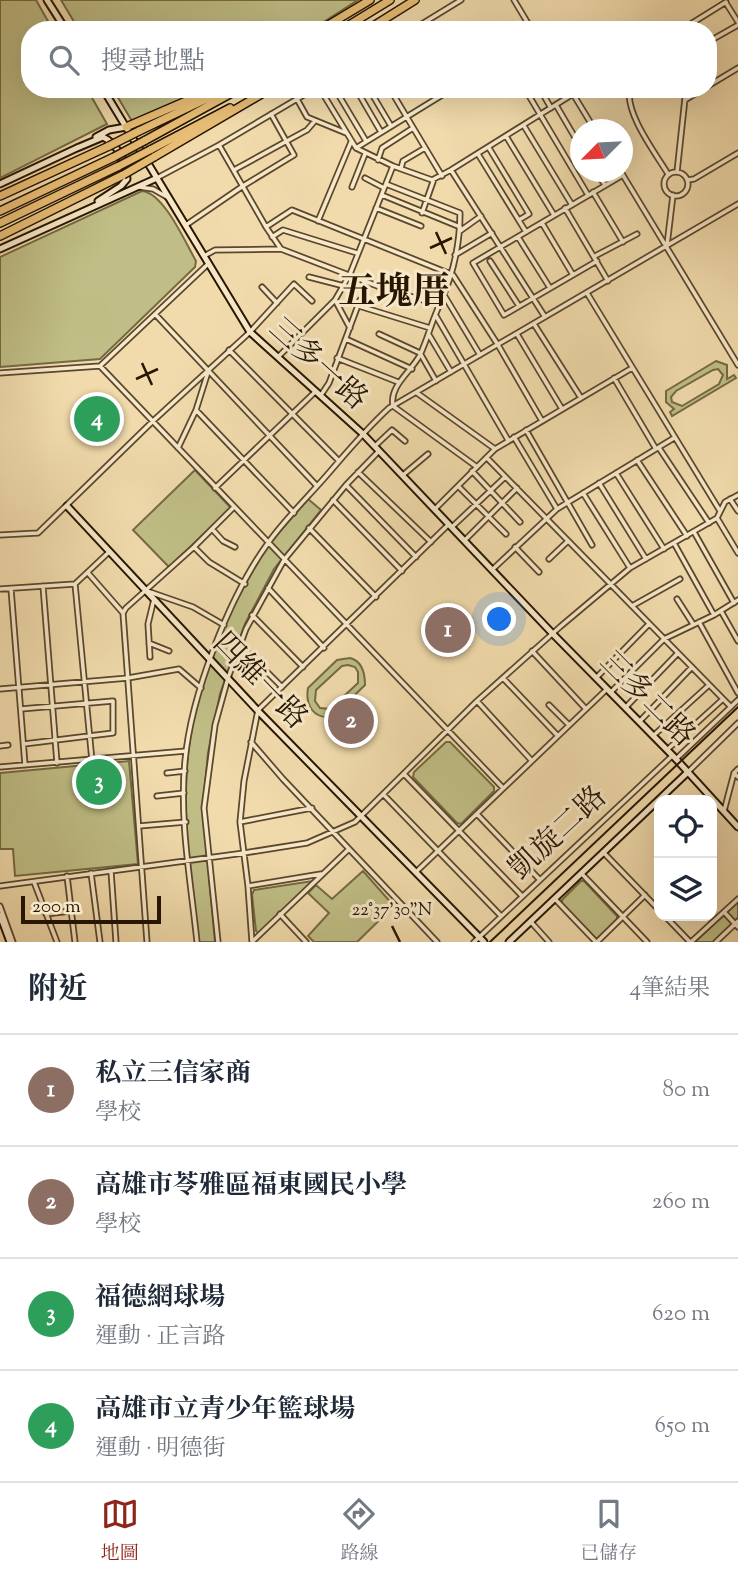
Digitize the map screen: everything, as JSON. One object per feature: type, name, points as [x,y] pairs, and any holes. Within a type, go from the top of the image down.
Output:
[{"type":"highway","points":[[335,21],[370,0]]},
{"type":"highway","points":[[355,21],[390,0]]},
{"type":"highway","points":[[381,21],[415,0]]},
{"type":"highway","points":[[126,127],[193,98]]},
{"type":"highway","points":[[0,195],[208,98]]},
{"type":"highway","points":[[0,211],[114,157],[223,98]]},
{"type":"highway","points":[[0,223],[152,153],[251,98]]},
{"type":"highway","points":[[0,236],[123,175],[152,153]]},
{"type":"street","points":[[47,0],[60,21]]},
{"type":"street","points":[[427,21],[461,0]]},
{"type":"street","points":[[514,0],[527,21]]},
{"type":"street","points":[[695,21],[725,1],[738,22],[717,36]]},
{"type":"street","points":[[717,81],[738,68]]},
{"type":"street","name":"三多一路","points":[[108,98],[207,265],[250,332],[363,434],[552,634]]},
{"type":"street","points":[[326,98],[356,148],[393,166],[434,179],[489,148],[564,98]]},
{"type":"street","points":[[340,98],[366,141]]},
{"type":"street","points":[[361,98],[381,132]]},
{"type":"street","points":[[374,98],[391,126]]},
{"type":"street","points":[[395,98],[442,176]]},
{"type":"street","points":[[356,148],[438,98]]},
{"type":"street","points":[[530,98],[587,195]]},
{"type":"street","points":[[545,98],[551,108]]},
{"type":"street","points":[[576,98],[588,119]]},
{"type":"street","points":[[628,98],[631,110],[668,174],[664,186],[668,193],[673,195],[684,193],[688,185],[687,180],[677,172]]},
{"type":"street","points":[[677,172],[685,100],[688,98]]},
{"type":"street","points":[[0,249],[156,178],[297,99],[307,117],[314,122],[348,134]]},
{"type":"street","points":[[556,104],[570,128]]},
{"type":"street","points":[[185,226],[294,155],[271,114]]},
{"type":"street","points":[[234,170],[307,130],[314,122]]},
{"type":"street","points":[[524,125],[572,205]]},
{"type":"street","points":[[77,148],[109,130],[126,127]]},
{"type":"street","points":[[378,160],[382,148],[413,128]]},
{"type":"street","points":[[506,136],[554,215]]},
{"type":"street","points":[[0,184],[103,137],[111,141],[126,167],[127,179],[121,186],[61,220]]},
{"type":"street","points":[[318,221],[352,142]]},
{"type":"street","points":[[219,145],[281,249]]},
{"type":"street","points":[[401,169],[403,161],[425,148]]},
{"type":"street","points":[[489,148],[529,214],[519,220]]},
{"type":"street","points":[[687,180],[694,179],[738,153]]},
{"type":"street","points":[[352,187],[365,154]]},
{"type":"street","points":[[478,154],[526,232]]},
{"type":"street","points":[[278,357],[335,300],[344,286],[393,166]]},
{"type":"street","points":[[451,170],[545,317]]},
{"type":"street","points":[[668,174],[677,172]]},
{"type":"street","points":[[365,178],[460,213],[453,275],[420,354],[412,369],[398,382],[391,399],[393,406],[477,467]]},
{"type":"street","points":[[422,213],[434,179]]},
{"type":"street","points":[[609,182],[472,263],[504,315],[637,234]]},
{"type":"street","points":[[627,182],[738,365]]},
{"type":"street","points":[[137,187],[153,189],[168,198]]},
{"type":"street","points":[[593,192],[623,242]]},
{"type":"street","points":[[382,195],[459,229]]},
{"type":"street","points":[[667,247],[673,195]]},
{"type":"street","points":[[197,942],[184,793],[186,751],[210,660],[224,625],[268,543],[363,434],[393,406],[738,204]]},
{"type":"street","points":[[376,208],[421,226]]},
{"type":"street","points":[[565,208],[608,281]]},
{"type":"street","points":[[266,227],[292,210],[453,275],[498,345],[541,421]]},
{"type":"street","points":[[459,229],[481,216]]},
{"type":"street","points":[[541,223],[573,275]]},
{"type":"street","points":[[272,237],[283,230],[357,253]]},
{"type":"street","points":[[455,255],[492,233]]},
{"type":"street","points":[[518,237],[550,288]]},
{"type":"street","points":[[203,257],[215,250],[281,249],[380,287],[439,305]]},
{"type":"street","points":[[490,261],[519,306]]},
{"type":"street","points":[[0,373],[100,366],[207,265]]},
{"type":"street","points":[[309,277],[344,286]]},
{"type":"street","points":[[0,535],[38,533],[153,421],[250,332],[294,284],[312,301]]},
{"type":"street","points":[[262,287],[277,303]]},
{"type":"street","points":[[587,293],[720,511]]},
{"type":"street","points":[[444,295],[480,355]]},
{"type":"street","points":[[335,300],[350,328]]},
{"type":"street","points":[[215,488],[292,413],[329,383],[360,303],[429,331],[451,372]]},
{"type":"street","points":[[155,314],[317,486]]},
{"type":"street","points":[[436,316],[508,440]]},
{"type":"street","points":[[534,324],[581,398]]},
{"type":"street","points":[[379,334],[420,354],[436,381]]},
{"type":"street","points":[[517,334],[562,409]]},
{"type":"street","points":[[346,339],[412,369]]},
{"type":"street","points":[[229,350],[339,461]]},
{"type":"street","points":[[337,358],[398,382]]},
{"type":"street","points":[[100,366],[503,788]]},
{"type":"street","points":[[435,509],[495,449],[632,368]]},
{"type":"street","points":[[178,448],[196,410],[208,370]]},
{"type":"street","points":[[614,378],[657,448],[709,523]]},
{"type":"street","points":[[416,392],[495,449]]},
{"type":"street","points":[[196,410],[294,513]]},
{"type":"street","points":[[218,942],[204,808],[215,725],[240,645],[252,615],[284,560],[309,528],[392,430],[405,441]]},
{"type":"street","points":[[526,430],[592,545]]},
{"type":"street","points":[[514,437],[557,509]]},
{"type":"street","points":[[493,569],[545,517],[674,438]]},
{"type":"street","points":[[403,475],[428,454]]},
{"type":"street","points":[[486,458],[731,707]]},
{"type":"street","points":[[638,460],[687,536]]},
{"type":"street","points":[[358,471],[431,542]]},
{"type":"street","points":[[472,471],[520,522]]},
{"type":"street","points":[[616,473],[664,549]]},
{"type":"street","points":[[252,942],[240,822],[244,781],[257,710],[431,542],[505,477]]},
{"type":"street","points":[[599,483],[646,559]]},
{"type":"street","points":[[346,485],[416,557]]},
{"type":"street","points":[[458,486],[506,534]]},
{"type":"street","points":[[465,540],[517,488]]},
{"type":"street","points":[[583,493],[630,568]]},
{"type":"street","points":[[0,886],[244,853],[307,843],[334,833],[361,816],[478,701],[610,584],[630,568],[718,518],[724,502],[738,495]]},
{"type":"street","points":[[730,499],[738,511]]},
{"type":"street","points":[[333,500],[402,571]]},
{"type":"street","name":"四維一路","points":[[67,506],[257,710],[479,940]]},
{"type":"street","points":[[147,942],[123,613],[233,508]]},
{"type":"street","points":[[718,518],[738,553]]},
{"type":"street","points":[[309,528],[376,597]]},
{"type":"street","points":[[212,529],[223,541],[235,547]]},
{"type":"street","points":[[416,873],[569,725],[664,639],[737,601],[694,532]]},
{"type":"street","points":[[549,559],[568,541]]},
{"type":"street","points":[[674,543],[714,615]]},
{"type":"street","points":[[194,547],[209,562],[245,584]]},
{"type":"street","points":[[515,547],[539,572]]},
{"type":"street","points":[[0,589],[75,584],[109,552]]},
{"type":"street","points":[[88,573],[123,613]]},
{"type":"street","points":[[632,606],[680,579]]},
{"type":"street","points":[[75,584],[92,761]]},
{"type":"street","points":[[43,586],[57,763]]},
{"type":"street","points":[[268,588],[324,648]]},
{"type":"street","points":[[11,589],[25,765]]},
{"type":"street","points":[[145,590],[193,607],[224,625]]},
{"type":"street","points":[[677,598],[693,624]]},
{"type":"street","points":[[150,657],[148,624],[154,599]]},
{"type":"street","points":[[721,611],[738,641]]},
{"type":"street","points":[[252,615],[303,667]]},
{"type":"street","points":[[699,622],[738,693]]},
{"type":"street","points":[[596,678],[649,624]]},
{"type":"street","name":"三多二路","points":[[552,634],[667,750],[738,827]]},
{"type":"street","points":[[149,643],[169,651]]},
{"type":"street","points":[[240,645],[282,687]]},
{"type":"street","points":[[532,651],[586,709]]},
{"type":"street","points":[[625,708],[678,653]]},
{"type":"street","points":[[639,722],[692,667]]},
{"type":"street","points":[[0,689],[128,678],[179,669],[201,688]]},
{"type":"street","points":[[503,678],[558,736]]},
{"type":"street","points":[[653,736],[709,685]]},
{"type":"street","points":[[667,750],[723,699]]},
{"type":"street","name":"凱旋二路","points":[[479,940],[501,916],[738,700]]},
{"type":"street","points":[[21,709],[113,701],[113,733],[24,744]]},
{"type":"street","points":[[478,701],[532,761]]},
{"type":"street","points":[[549,705],[569,725]]},
{"type":"street","points":[[688,772],[738,724]]},
{"type":"street","points":[[251,742],[437,942]]},
{"type":"street","points":[[0,746],[8,745]]},
{"type":"street","points":[[0,767],[186,751]]},
{"type":"street","points":[[167,773],[185,771]]},
{"type":"street","name":"凱旋二路","points":[[509,942],[688,772]]},
{"type":"street","points":[[724,811],[737,773]]},
{"type":"street","points":[[404,774],[523,896]]},
{"type":"street","points":[[157,796],[184,793]]},
{"type":"street","points":[[383,794],[501,916]]},
{"type":"street","points":[[240,822],[312,808]]},
{"type":"street","points":[[477,814],[540,880]]},
{"type":"street","points":[[139,826],[186,822]]},
{"type":"street","points":[[252,942],[349,849]]},
{"type":"street","points":[[603,852],[654,905]]},
{"type":"street","points":[[111,871],[116,942]]},
{"type":"street","points":[[91,873],[100,942]]},
{"type":"street","points":[[581,873],[647,942]]},
{"type":"street","points":[[248,886],[321,874]]},
{"type":"street","points":[[67,876],[75,942],[68,942]]},
{"type":"street","points":[[34,881],[57,942]]},
{"type":"street","points":[[555,899],[597,942],[645,895]]},
{"type":"street","points":[[670,921],[691,942],[738,899]]},
{"type":"street","points":[[0,906],[10,942]]},
{"type":"street","points":[[46,914],[71,911]]},
{"type":"street","points":[[716,942],[722,940],[737,924],[724,912]]},
{"type":"street","points":[[280,914],[306,942]]},
{"type":"street","points":[[0,915],[10,942]]},
{"type":"street","points":[[531,922],[549,942]]},
{"type":"street","points":[[0,926],[10,942]]},
{"type":"shaded area","points":[[0,0],[36,0],[48,21],[21,21],[21,98],[92,98],[107,124],[0,178]]},
{"type":"shaded area","points":[[61,0],[358,0],[325,21],[74,21]]},
{"type":"shaded area","points":[[118,98],[187,98],[133,123]]},
{"type":"shaded area","points":[[142,191],[158,200],[166,209],[196,261],[195,267],[100,359],[0,367],[0,257]]},
{"type":"shaded area","points":[[716,361],[727,365],[727,379],[734,375],[736,378],[672,416],[670,412],[674,409],[666,402],[666,391]],"holes":[[[718,369],[723,375],[719,384],[682,406],[672,402],[671,397],[676,391],[713,370]]]},
{"type":"shaded area","points":[[195,470],[231,508],[169,567],[133,530]]},
{"type":"shaded area","points":[[308,499],[321,510],[274,569],[245,624],[220,694],[208,753],[203,809],[215,942],[196,942],[186,810],[187,766],[196,710],[214,653],[238,598],[267,548]]},
{"type":"shaded area","points":[[350,658],[357,662],[363,672],[365,685],[332,717],[320,716],[310,706],[308,688],[337,660]],"holes":[[[342,666],[355,667],[358,683],[330,709],[320,708],[315,701],[316,690]]]},
{"type":"shaded area","points":[[446,742],[450,742],[494,787],[494,791],[461,824],[413,777],[414,772]]},
{"type":"shaded area","points":[[129,761],[138,864],[15,876],[13,849],[0,849],[0,773]]},
{"type":"shaded area","points":[[363,871],[394,906],[357,942],[314,942],[308,936],[329,913],[308,893],[316,885],[332,899]]},
{"type":"shaded area","points":[[313,881],[259,933],[256,931],[252,895],[254,890]]},
{"type":"shaded area","points":[[581,881],[617,916],[598,938],[562,904],[562,900]]},
{"type":"shaded area","points":[[738,901],[738,922],[717,942],[695,942]]},
{"type":"tram line","points":[[490,942],[738,707]]},
{"type":"place","name":"高雄市立青少年籃球場","points":[[97,419]]},
{"type":"place","name":"私立三信家商","points":[[448,630]]},
{"type":"place","name":"高雄市苓雅區福東國民小學","points":[[351,721]]},
{"type":"place","name":"福德網球場","points":[[99,782]]},
{"type":"district","name":"五塊厝","points":[[394,290]]}]
